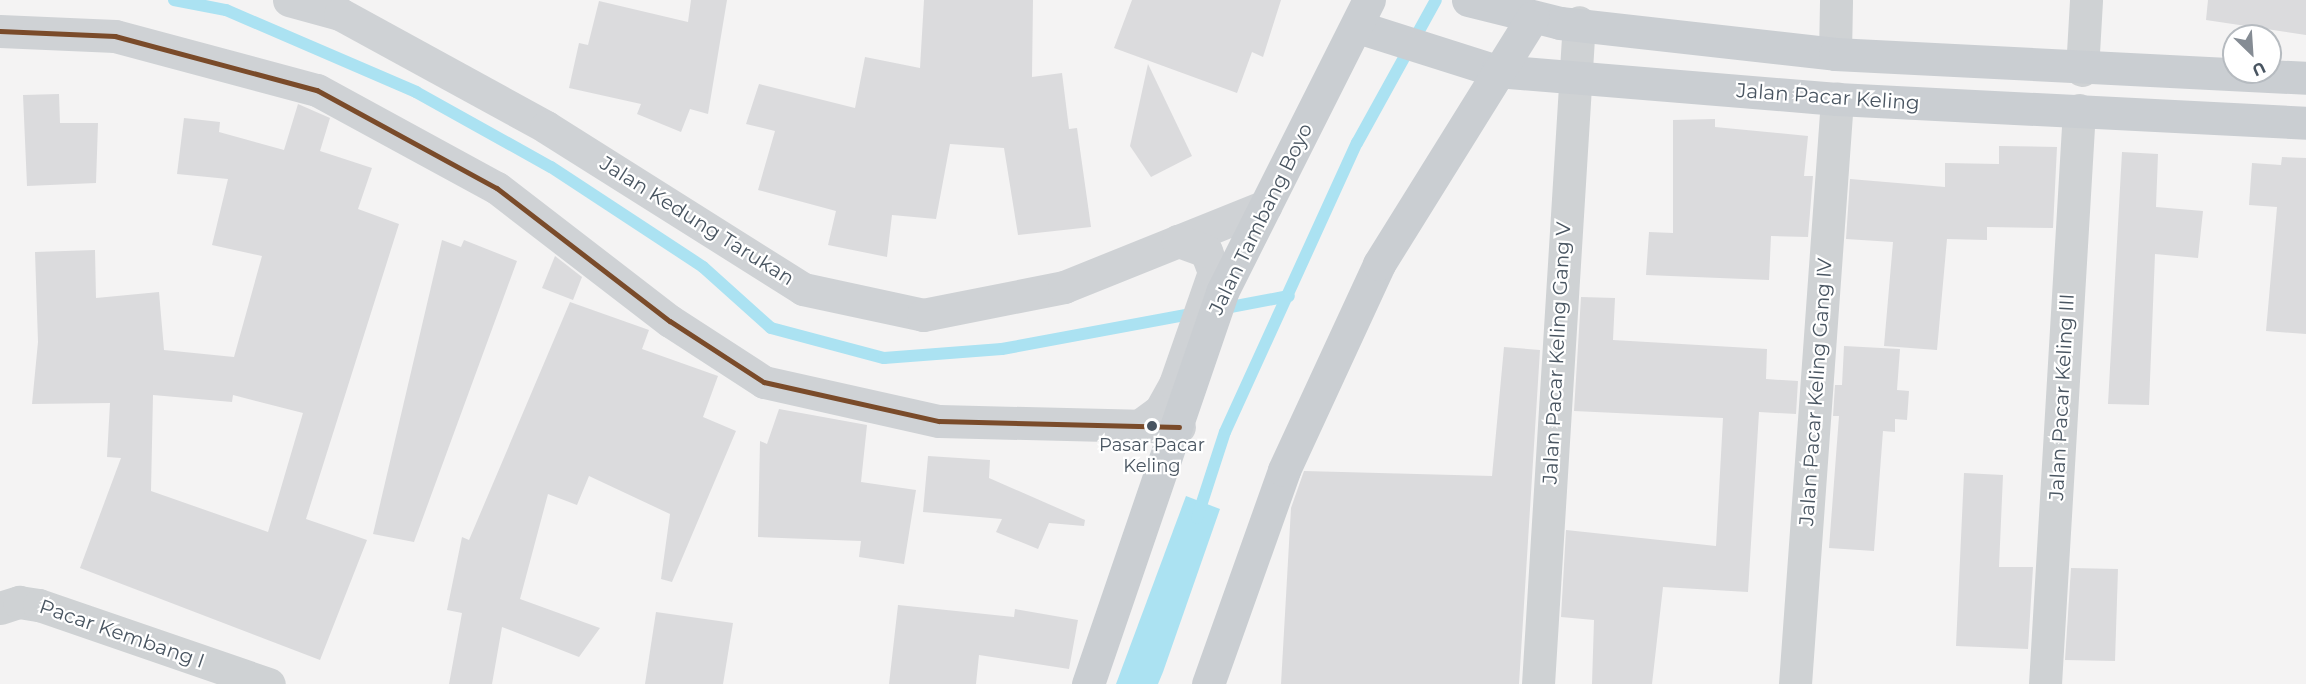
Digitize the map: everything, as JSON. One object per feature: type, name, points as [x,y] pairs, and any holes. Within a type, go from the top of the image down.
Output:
[{"type":"main road","name":"Jalan Kedung Tarukan","points":[[290,0],[340,14],[546,127],[803,289],[923,315],[1064,287],[1265,206]]},
{"type":"main road","points":[[1473,2],[1536,9],[1579,22],[1835,54],[2082,70],[2306,78]]},
{"type":"main road","points":[[1208,684],[1284,470],[1379,264],[1536,9]]},
{"type":"main road","name":"Jalan Pacar Keling","points":[[1368,19],[1461,58],[1497,70],[1837,99],[2306,123]]},
{"type":"main road","name":"Jalan Tambang Boyo","points":[[1088,684],[1179,427],[1180,389],[1213,292],[1265,206],[1368,19]]},
{"type":"main road","points":[[0,31],[115,36],[317,90],[497,188],[670,321],[764,382],[939,421],[1179,427]]},
{"type":"main road","points":[[1178,241],[1206,251],[1214,272],[1213,292]]},
{"type":"main road","points":[[1139,426],[1160,411],[1180,389]]},
{"type":"street","points":[[1835,54],[1836,0]]},
{"type":"street","points":[[2082,70],[2086,0]]},
{"type":"street","name":"Jalan Pacar Keling Gang V","points":[[1538,684],[1573,78],[1579,22]]},
{"type":"street","name":"Jalan Pacar Keling Gang IV","points":[[1795,684],[1837,99]]},
{"type":"street","name":"Jalan Pacar Keling III","points":[[2045,684],[2079,110]]},
{"type":"street","name":"Pacar Kembang I","points":[[4,606],[39,605],[269,684]]},
{"type":"water","points":[[1186,496],[1220,509],[1163,672],[1158,684],[1116,684]]},
{"type":"building","points":[[691,0],[727,0],[708,114],[690,109],[681,132],[637,114],[641,104],[569,88],[579,43],[588,45],[599,1],[688,22]]},
{"type":"building","points":[[924,0],[1033,0],[1032,77],[1062,73],[1069,129],[1077,128],[1091,227],[1018,235],[1004,148],[950,144],[936,219],[892,215],[887,257],[828,245],[836,211],[758,190],[775,131],[746,124],[759,84],[855,108],[865,57],[920,68]]},
{"type":"building","points":[[1132,0],[1281,0],[1263,57],[1252,52],[1237,93],[1114,48]]},
{"type":"building","points":[[2208,0],[2306,0],[2306,35],[2282,31],[2282,24],[2233,24],[2206,20]]},
{"type":"building","points":[[1148,64],[1192,156],[1151,177],[1130,146]]},
{"type":"building","points":[[59,94],[60,123],[98,123],[96,183],[27,186],[23,95]]},
{"type":"building","points":[[298,104],[330,118],[320,151],[372,168],[358,209],[399,224],[306,519],[367,540],[320,660],[80,568],[121,458],[107,457],[110,403],[32,404],[38,342],[35,252],[95,250],[96,298],[159,292],[164,350],[234,357],[262,256],[212,245],[228,179],[177,174],[184,118],[220,122],[219,132],[284,150]],"holes":[[[153,395],[232,402],[233,395],[303,413],[268,532],[151,491]]]},
{"type":"building","points":[[1715,119],[1715,127],[1808,136],[1804,176],[1813,176],[1808,237],[1771,236],[1769,280],[1646,275],[1649,232],[1673,233],[1673,120]]},
{"type":"building","points":[[1999,146],[2057,147],[2053,228],[1987,227],[1987,240],[1947,239],[1937,350],[1884,346],[1893,242],[1846,239],[1850,179],[1945,187],[1945,163],[1999,164]]},
{"type":"building","points":[[2122,152],[2158,154],[2156,207],[2203,211],[2198,258],[2155,254],[2149,405],[2108,404]]},
{"type":"building","points":[[2282,157],[2306,158],[2306,334],[2266,331],[2277,207],[2249,205],[2252,163],[2281,165]]},
{"type":"building","points":[[442,240],[461,247],[464,240],[517,261],[414,542],[373,534]]},
{"type":"building","points":[[555,256],[582,277],[573,300],[542,288]]},
{"type":"building","points":[[1581,297],[1615,298],[1613,340],[1767,349],[1766,379],[1798,381],[1796,414],[1759,412],[1748,592],[1663,587],[1652,684],[1592,684],[1594,620],[1561,617],[1566,530],[1716,546],[1723,418],[1574,411]]},
{"type":"building","points":[[570,302],[649,330],[642,349],[718,376],[703,417],[736,431],[672,582],[661,579],[670,514],[589,476],[577,505],[548,494],[520,599],[600,628],[579,657],[502,627],[492,684],[449,684],[462,613],[447,610],[462,537],[469,540]]},
{"type":"building","points":[[1844,346],[1900,349],[1897,390],[1909,391],[1907,420],[1895,419],[1895,432],[1883,431],[1874,551],[1829,548],[1839,416],[1833,416],[1835,385],[1842,385]]},
{"type":"building","points":[[1504,347],[1540,350],[1519,684],[1281,684],[1291,508],[1304,471],[1492,476]]},
{"type":"building","points":[[779,409],[867,425],[861,482],[916,490],[904,564],[859,557],[861,541],[758,537],[760,441],[767,444]]},
{"type":"building","points":[[928,456],[990,460],[989,478],[1085,520],[1084,526],[1049,523],[1038,549],[996,532],[1002,519],[923,512]]},
{"type":"building","points":[[1964,473],[2003,475],[1999,567],[2033,567],[2028,649],[1956,646]]},
{"type":"building","points":[[2071,568],[2118,569],[2115,661],[2065,660]]},
{"type":"building","points":[[898,605],[1014,617],[1015,609],[1078,620],[1069,669],[979,655],[976,684],[889,684]]},
{"type":"building","points":[[656,612],[733,623],[723,684],[645,684]]},
{"type":"waterway","points":[[174,0],[226,10],[416,92],[551,167],[703,267],[771,328],[884,358],[1002,349],[1197,313]]},
{"type":"waterway","points":[[1197,518],[1225,432],[1357,143],[1436,0]]},
{"type":"waterway","points":[[1220,309],[1289,296]]},
{"type":"transit line","points":[[0,31],[115,36],[317,90],[497,188],[670,321],[764,382],[939,421],[1179,427]]},
{"type":"place","name":"Pasar Pacar Keling","points":[[1152,426]]}]
